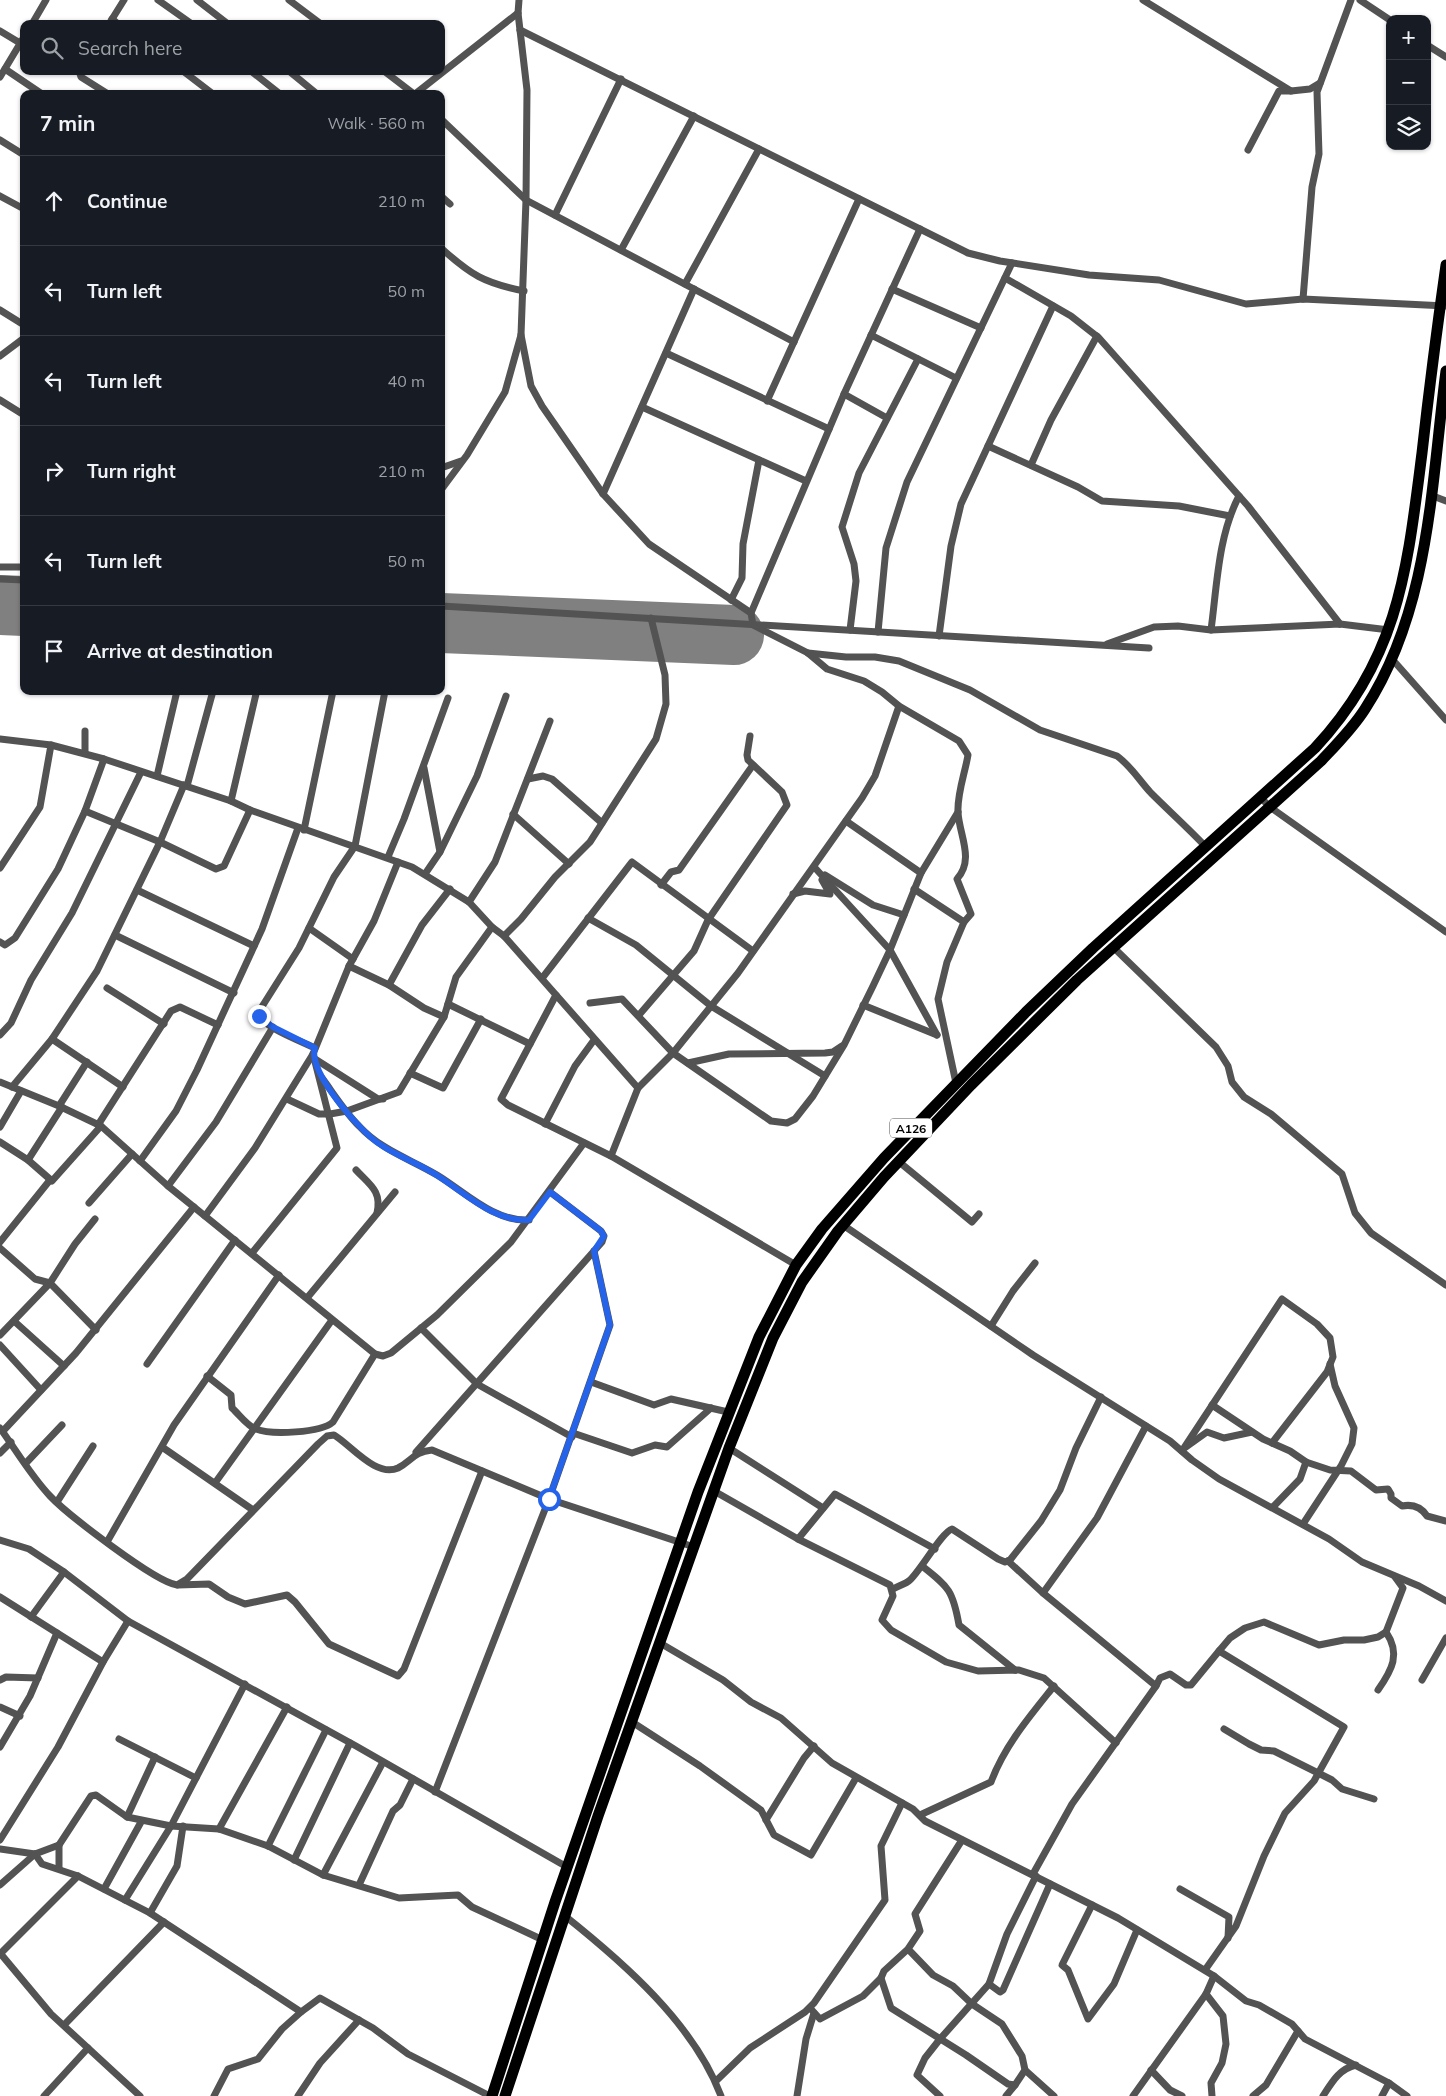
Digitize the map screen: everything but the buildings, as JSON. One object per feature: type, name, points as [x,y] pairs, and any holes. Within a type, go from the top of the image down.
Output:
[{"type":"highway","name":"A126","points":[[491,2096],[567,1868],[680,1543],[728,1412],[766,1323],[796,1265],[843,1204],[956,1083],[1060,979],[1315,748],[1343,716],[1368,678],[1390,630],[1409,553],[1443,306],[1446,265]]},
{"type":"highway","name":"A126","points":[[505,2096],[632,1722],[729,1448],[782,1318],[812,1266],[898,1161],[1035,1021],[1113,947],[1321,761],[1353,726],[1369,702],[1392,659],[1411,604],[1440,456],[1446,371]]},
{"type":"street","points":[[34,20],[46,0]]},
{"type":"street","points":[[114,20],[124,0]]},
{"type":"street","points":[[158,0],[186,20]]},
{"type":"street","points":[[197,0],[223,20]]},
{"type":"street","points":[[289,0],[315,20]]},
{"type":"street","points":[[445,484],[506,392],[520,335],[524,291],[526,90],[518,13],[519,0]]},
{"type":"street","points":[[1143,0],[1292,90]]},
{"type":"street","points":[[1303,299],[1312,187],[1319,154],[1317,92],[1351,0]]},
{"type":"street","points":[[1360,0],[1386,17]]},
{"type":"street","points":[[445,70],[518,13]]},
{"type":"street","points":[[0,30],[20,39]]},
{"type":"street","points":[[520,30],[968,253],[1012,263],[1089,275],[1159,280],[1246,304],[1303,299],[1443,306]]},
{"type":"street","points":[[0,77],[20,43]]},
{"type":"street","points":[[1431,48],[1446,58]]},
{"type":"street","points":[[5,69],[36,90]]},
{"type":"street","points":[[80,75],[102,90]]},
{"type":"street","points":[[188,75],[208,90]]},
{"type":"street","points":[[256,75],[275,90]]},
{"type":"street","points":[[294,75],[312,90]]},
{"type":"street","points":[[389,75],[409,90]]},
{"type":"street","points":[[419,90],[438,75]]},
{"type":"street","points":[[555,215],[621,80]]},
{"type":"street","points":[[1248,150],[1279,91],[1310,89],[1320,83]]},
{"type":"street","points":[[621,250],[694,116]]},
{"type":"street","points":[[445,124],[526,200],[794,342]]},
{"type":"street","points":[[0,140],[20,152]]},
{"type":"street","points":[[685,284],[759,149]]},
{"type":"street","points":[[0,196],[20,207]]},
{"type":"street","points":[[767,401],[859,199]]},
{"type":"street","points":[[445,200],[450,204]]},
{"type":"street","points":[[753,625],[751,612],[806,481],[920,229]]},
{"type":"street","points":[[445,252],[468,272],[482,280],[524,291]]},
{"type":"street","points":[[878,632],[886,548],[907,482],[1012,263]]},
{"type":"street","points":[[1005,278],[1071,316],[1096,336],[1239,496],[1282,547],[1340,624]]},
{"type":"street","points":[[603,494],[694,289]]},
{"type":"street","points":[[892,289],[981,328]]},
{"type":"street","points":[[939,636],[951,546],[961,504],[1053,306]]},
{"type":"street","points":[[0,310],[20,322]]},
{"type":"street","points":[[520,335],[532,386],[542,406],[603,494],[649,544],[751,612]]},
{"type":"street","points":[[871,335],[956,378]]},
{"type":"street","points":[[1032,465],[1051,420],[1096,336]]},
{"type":"street","points":[[0,356],[20,341]]},
{"type":"street","points":[[666,353],[829,429]]},
{"type":"street","points":[[850,630],[856,581],[854,564],[842,527],[858,473],[918,359]]},
{"type":"street","points":[[844,394],[886,418]]},
{"type":"street","points":[[0,400],[20,412]]},
{"type":"street","points":[[642,407],[806,481]]},
{"type":"street","points":[[988,446],[1032,465],[1102,501],[1178,506],[1230,516]]},
{"type":"street","points":[[731,600],[742,578],[742,544],[759,460]]},
{"type":"street","points":[[445,467],[462,461]]},
{"type":"street","points":[[1212,630],[1221,554],[1230,516],[1239,496]]},
{"type":"street","points":[[1432,496],[1446,501]]},
{"type":"street","points":[[0,567],[20,568]]},
{"type":"street","points":[[0,579],[20,580]]},
{"type":"street","points":[[445,606],[1150,648]]},
{"type":"street","points":[[504,936],[590,842],[656,739],[664,714],[665,675],[651,618]]},
{"type":"street","points":[[1103,646],[1154,627],[1178,626],[1212,630],[1340,624],[1390,630]]},
{"type":"street","points":[[753,625],[808,653],[827,669],[864,680],[899,706],[959,741],[968,755],[958,812],[966,861],[962,873],[957,879],[971,914],[964,922],[947,962],[938,999],[956,1083]]},
{"type":"street","points":[[808,653],[846,657],[875,656],[899,661],[970,690],[1040,730],[1117,756],[1126,762],[1150,792],[1182,821],[1206,847]]},
{"type":"street","points":[[1392,659],[1446,720]]},
{"type":"street","points":[[157,776],[176,695]]},
{"type":"street","points":[[12,1088],[52,1039],[97,971],[186,785],[212,695]]},
{"type":"street","points":[[231,800],[256,695]]},
{"type":"street","points":[[140,1161],[176,1111],[234,993],[254,946],[301,829],[331,695]]},
{"type":"street","points":[[384,695],[354,846],[334,877],[299,948],[258,1013],[263,1020],[372,1095],[384,1099]]},
{"type":"street","points":[[425,874],[440,852],[477,776],[506,696]]},
{"type":"street","points":[[388,857],[424,767],[448,698]]},
{"type":"street","points":[[611,1156],[638,1088],[673,1053],[712,1006],[814,868],[875,776],[899,706]]},
{"type":"street","points":[[469,902],[495,862],[550,721]]},
{"type":"street","points":[[85,731],[85,754]]},
{"type":"street","points":[[639,1015],[694,951],[708,920],[787,805],[782,792],[752,765],[747,756],[750,736]]},
{"type":"street","points":[[0,739],[51,745],[104,758],[141,772],[231,800],[250,810],[301,829],[388,857],[425,874],[469,902],[492,927],[504,936],[543,977],[594,1040],[638,1088]]},
{"type":"street","points":[[0,868],[40,806],[51,745]]},
{"type":"street","points":[[0,952],[3,943],[15,938],[58,869],[85,811],[104,758]]},
{"type":"street","points":[[661,884],[671,872],[679,870],[752,765]]},
{"type":"street","points":[[424,767],[440,852]]},
{"type":"street","points":[[0,1035],[10,1023],[32,980],[72,912],[141,772]]},
{"type":"street","points":[[528,779],[543,776],[552,779],[602,823]]},
{"type":"street","points":[[1261,798],[1270,807],[1446,932]]},
{"type":"street","points":[[85,811],[116,822],[216,869],[220,869],[250,810]]},
{"type":"street","points":[[590,1003],[622,999],[673,1053],[771,1121],[778,1123],[795,1119],[844,1045],[890,950],[920,873],[958,812]]},
{"type":"street","points":[[513,814],[568,864]]},
{"type":"street","points":[[846,821],[920,873]]},
{"type":"street","points":[[205,1216],[255,1148],[314,1054],[349,966],[374,921],[398,862]]},
{"type":"street","points":[[543,977],[632,862],[708,920],[753,951]]},
{"type":"street","points":[[793,894],[805,891],[830,894],[814,868]]},
{"type":"street","points":[[814,868],[873,905],[904,915]]},
{"type":"street","points":[[814,868],[890,950],[937,1035]]},
{"type":"street","points":[[389,986],[422,925],[450,889]]},
{"type":"street","points":[[914,889],[964,922]]},
{"type":"street","points":[[137,890],[254,946]]},
{"type":"street","points":[[588,918],[636,945],[712,1006],[825,1076]]},
{"type":"street","points":[[287,1098],[319,1114],[330,1114],[347,1111],[399,1092],[444,1017],[456,977],[492,927]]},
{"type":"street","points":[[309,928],[353,959]]},
{"type":"street","points":[[115,934],[234,993]]},
{"type":"street","points":[[1113,947],[1216,1047],[1228,1066],[1232,1082],[1244,1096],[1271,1114],[1342,1174],[1355,1213],[1371,1233],[1446,1285]]},
{"type":"street","points":[[349,966],[389,986],[424,1008],[444,1017]]},
{"type":"street","points":[[107,988],[164,1024]]},
{"type":"street","points":[[556,995],[518,1063],[501,1099],[545,1124],[611,1156],[796,1265]]},
{"type":"street","points":[[448,1004],[530,1044]]},
{"type":"street","points":[[863,1005],[946,1039]]},
{"type":"street","points":[[1,1240],[50,1180],[55,1180],[100,1126],[171,1010],[180,1007],[218,1025]]},
{"type":"street","points":[[410,1073],[443,1088],[481,1019]]},
{"type":"street","points":[[168,1186],[216,1122],[273,1027]]},
{"type":"street","points":[[52,1039],[123,1087]]},
{"type":"street","points":[[545,1124],[576,1066],[594,1040]]},
{"type":"street","points":[[688,1063],[729,1054],[833,1052],[844,1045]]},
{"type":"street","points":[[252,1253],[335,1153],[337,1142],[314,1054]]},
{"type":"street","points":[[28,1160],[87,1062]]},
{"type":"street","points":[[319,1074],[359,1126],[380,1145],[438,1176],[467,1197],[489,1209],[516,1220],[529,1220]]},
{"type":"street","points":[[0,1082],[61,1107],[100,1126],[168,1186],[332,1320],[375,1354],[383,1356],[391,1353],[421,1328],[511,1242],[584,1144]]},
{"type":"street","points":[[0,1126],[21,1091]]},
{"type":"street","points":[[0,1142],[28,1160],[50,1180]]},
{"type":"street","points":[[89,1203],[132,1154]]},
{"type":"street","points":[[898,1161],[972,1222],[979,1214]]},
{"type":"street","points":[[356,1170],[377,1192],[379,1205],[377,1214]]},
{"type":"street","points":[[307,1298],[395,1192]]},
{"type":"street","points":[[177,1585],[187,1578],[327,1436],[334,1435],[375,1466],[389,1470],[398,1467],[414,1455],[602,1242],[604,1236],[601,1231],[550,1192]]},
{"type":"street","points":[[194,1207],[96,1330],[41,1390],[1,1429],[57,1502],[154,1576],[169,1584],[209,1584],[228,1597],[245,1604],[287,1595],[295,1602],[329,1644],[394,1676],[398,1676],[404,1669],[482,1471]]},
{"type":"street","points":[[0,1335],[50,1283],[75,1244],[95,1219]]},
{"type":"street","points":[[843,1226],[1146,1426],[1219,1479],[1303,1524],[1362,1562],[1442,1596],[1446,1601]]},
{"type":"street","points":[[146,1364],[236,1240]]},
{"type":"street","points":[[0,1248],[35,1279],[50,1283],[96,1330]]},
{"type":"street","points":[[435,1792],[549,1499],[610,1325],[594,1251]]},
{"type":"street","points":[[992,1326],[1013,1291],[1035,1263]]},
{"type":"street","points":[[108,1542],[162,1446],[207,1376],[279,1275]]},
{"type":"street","points":[[1182,1451],[1282,1299],[1317,1324],[1330,1338],[1333,1357],[1327,1372],[1272,1443]]},
{"type":"street","points":[[215,1483],[332,1320]]},
{"type":"street","points":[[14,1321],[64,1366]]},
{"type":"street","points":[[421,1328],[477,1384],[572,1435],[632,1453],[655,1445],[667,1447],[711,1408]]},
{"type":"street","points":[[0,1345],[41,1390]]},
{"type":"street","points":[[207,1376],[231,1395],[232,1408],[254,1429],[272,1433],[324,1429],[333,1422],[375,1354]]},
{"type":"street","points":[[1303,1524],[1338,1470],[1352,1444],[1354,1428],[1335,1386],[1330,1364]]},
{"type":"street","points":[[591,1382],[654,1405],[671,1399],[728,1412]]},
{"type":"street","points":[[1008,1561],[1028,1539],[1060,1490],[1076,1448],[1101,1397]]},
{"type":"street","points":[[1212,1405],[1252,1432],[1290,1451],[1306,1462],[1330,1470],[1352,1471],[1376,1490],[1388,1489],[1392,1494],[1391,1498],[1402,1506],[1412,1505],[1423,1510],[1426,1516],[1446,1521]]},
{"type":"street","points":[[26,1463],[62,1424]]},
{"type":"street","points":[[1043,1592],[1097,1518],[1146,1426]]},
{"type":"street","points":[[1182,1451],[1208,1432],[1224,1438],[1252,1432]]},
{"type":"street","points":[[0,1453],[11,1442]]},
{"type":"street","points":[[57,1502],[93,1446]]},
{"type":"street","points":[[162,1446],[252,1510]]},
{"type":"street","points":[[729,1448],[823,1508]]},
{"type":"street","points":[[414,1455],[432,1450],[549,1499],[694,1548]]},
{"type":"street","points":[[1273,1507],[1300,1479],[1306,1462]]},
{"type":"street","points":[[714,1491],[798,1538],[890,1585],[893,1589],[893,1596],[882,1620],[891,1630],[946,1662],[978,1671],[1015,1670],[1044,1678],[1116,1743]]},
{"type":"street","points":[[798,1538],[835,1494],[934,1550]]},
{"type":"street","points":[[893,1589],[909,1581],[934,1550],[946,1531],[952,1529],[998,1559],[1008,1561],[1156,1686]]},
{"type":"street","points":[[0,1540],[29,1549],[64,1572],[128,1620],[287,1707],[567,1868]]},
{"type":"street","points":[[922,1566],[944,1583],[954,1599],[958,1625],[1015,1670]]},
{"type":"street","points":[[31,1617],[64,1572]]},
{"type":"street","points":[[940,2096],[917,2076],[925,2058],[989,1984],[1007,1934],[1072,1804],[1160,1678],[1170,1674],[1186,1685],[1191,1685],[1230,1638],[1245,1628],[1264,1622],[1319,1645],[1344,1640],[1364,1640],[1378,1637],[1386,1632],[1403,1588],[1396,1577]]},
{"type":"street","points":[[1,1599],[103,1662]]},
{"type":"street","points":[[0,1840],[58,1747],[103,1662],[128,1620]]},
{"type":"street","points":[[0,1747],[20,1716],[57,1632]]},
{"type":"street","points":[[1378,1690],[1394,1662],[1394,1644],[1386,1632]]},
{"type":"street","points":[[1422,1680],[1446,1638]]},
{"type":"street","points":[[660,1643],[723,1680],[752,1702],[781,1718],[832,1762],[856,1778],[902,1803],[920,1815],[925,1821],[1035,1875],[1137,1930],[1205,1970],[1246,2001],[1259,2005],[1292,2024],[1305,2039],[1389,2083],[1407,2096]]},
{"type":"street","points":[[1205,1970],[1236,1926],[1264,1856],[1285,1813],[1317,1774],[1344,1727],[1219,1651]]},
{"type":"street","points":[[0,1680],[6,1677],[38,1678]]},
{"type":"street","points":[[125,1900],[171,1826],[245,1684]]},
{"type":"street","points":[[920,1815],[991,1782],[998,1762],[1018,1731],[1054,1686]]},
{"type":"street","points":[[0,1707],[20,1716]]},
{"type":"street","points":[[219,1829],[287,1707]]},
{"type":"street","points":[[632,1722],[700,1766],[761,1810],[774,1835],[811,1855],[856,1778]]},
{"type":"street","points":[[1224,1729],[1249,1744],[1262,1750],[1274,1751],[1332,1780],[1342,1789],[1374,1799]]},
{"type":"street","points":[[268,1846],[326,1730]]},
{"type":"street","points":[[119,1739],[196,1778]]},
{"type":"street","points":[[294,1860],[350,1743]]},
{"type":"street","points":[[766,1820],[804,1758],[814,1746]]},
{"type":"street","points":[[127,1817],[155,1757]]},
{"type":"street","points":[[323,1875],[383,1762]]},
{"type":"street","points":[[359,1886],[393,1811],[400,1805],[413,1779]]},
{"type":"street","points":[[59,1868],[59,1845],[91,1796],[96,1795],[127,1817],[141,1822],[219,1829],[268,1846],[323,1875],[399,1898],[458,1895],[472,1907],[543,1940]]},
{"type":"street","points":[[798,2096],[812,2010],[885,1900],[881,1846],[902,1803]]},
{"type":"street","points":[[104,1889],[141,1822]]},
{"type":"street","points":[[150,1913],[177,1866],[183,1826]]},
{"type":"street","points":[[812,2010],[820,2019],[863,1996],[881,1978],[884,1971],[908,1949],[920,1931],[915,1914],[962,1840]]},
{"type":"street","points":[[0,1885],[35,1854],[59,1845]]},
{"type":"street","points":[[0,1849],[35,1854],[42,1864],[59,1868],[78,1876],[150,1913],[278,1994],[301,2012]]},
{"type":"street","points":[[78,1876],[0,1954],[51,2014],[140,2096]]},
{"type":"street","points":[[989,1984],[1000,1992],[1004,1990],[1050,1884]]},
{"type":"street","points":[[1180,1889],[1229,1917],[1228,1938]]},
{"type":"street","points":[[1092,1905],[1062,1964],[1068,1970],[1088,2019],[1114,1984],[1137,1930]]},
{"type":"street","points":[[565,1916],[595,1940],[662,2004],[693,2042],[716,2080],[721,2096]]},
{"type":"street","points":[[66,2023],[164,1922]]},
{"type":"street","points":[[908,1949],[933,1975],[952,1986],[972,2004],[1002,2024],[1022,2056],[1025,2070],[1054,2096]]},
{"type":"street","points":[[1133,2096],[1206,1994],[1214,1976]]},
{"type":"street","points":[[881,1978],[891,2008],[1008,2084],[1015,2085]]},
{"type":"street","points":[[1206,1994],[1223,2016],[1226,2044],[1222,2063],[1211,2083],[1212,2096]]},
{"type":"street","points":[[214,2096],[228,2069],[258,2059],[282,2029],[320,1998],[374,2028],[408,2054],[491,2096]]},
{"type":"street","points":[[716,2080],[750,2048],[812,2010]]},
{"type":"street","points":[[298,2096],[320,2064],[359,2020]]},
{"type":"street","points":[[1253,2096],[1266,2085],[1298,2031]]},
{"type":"street","points":[[44,2096],[88,2048]]},
{"type":"street","points":[[1323,2096],[1338,2075],[1347,2067],[1356,2065]]},
{"type":"street","points":[[1006,2096],[1025,2070]]},
{"type":"street","points":[[1151,2070],[1170,2090],[1182,2096]]},
{"type":"street","points":[[1382,2096],[1389,2083]]},
{"type":"runway","points":[[0,605],[20,606]]},
{"type":"runway","points":[[445,623],[734,635]]},
{"type":"route","points":[[259,1016],[273,1027],[315,1048],[313,1054],[319,1074],[359,1126],[380,1145],[438,1176],[467,1197],[489,1209],[516,1220],[529,1220],[550,1192],[601,1231],[604,1236],[602,1242],[594,1251],[610,1325],[549,1499]]}]
